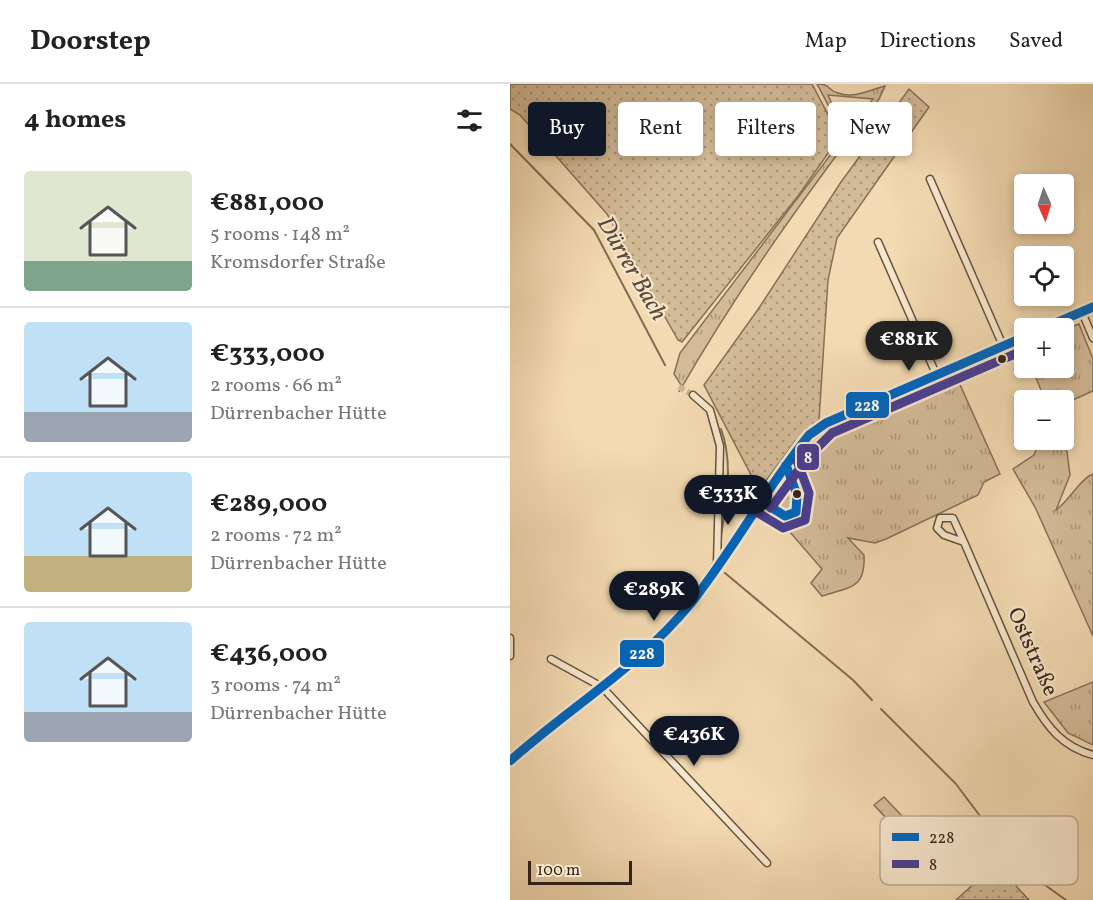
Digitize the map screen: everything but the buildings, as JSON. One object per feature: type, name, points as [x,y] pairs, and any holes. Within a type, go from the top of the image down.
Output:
[{"type":"street","points":[[930,179],[1003,346]]},
{"type":"street","points":[[878,242],[936,374]]},
{"type":"street","points":[[1068,318],[1093,307]]},
{"type":"street","points":[[1082,312],[1093,338]]},
{"type":"street","points":[[510,761],[538,736],[602,687],[654,641],[691,603],[809,435],[826,423],[1014,341]]},
{"type":"street","points":[[693,395],[710,410],[720,446],[717,566]]},
{"type":"street","name":"Oststraße","points":[[964,542],[940,533],[937,528],[940,518],[952,518],[964,542],[1044,720],[1068,745],[1093,755]]},
{"type":"street","points":[[510,638],[510,656]]},
{"type":"street","points":[[551,659],[602,687],[767,863]]},
{"type":"green space","points":[[510,84],[812,84],[828,115],[828,153],[798,196],[682,342],[678,340],[607,214],[556,156],[606,156],[606,102],[528,102],[528,124],[520,115],[510,109]]},
{"type":"green space","points":[[817,84],[825,85],[844,95],[862,93],[885,86],[877,102],[871,102],[873,99],[828,95],[831,102],[828,102],[828,105]]},
{"type":"green space","points":[[909,89],[929,107],[912,131],[912,102],[899,102]]},
{"type":"green space","points":[[830,156],[836,156],[749,279],[679,392],[681,385],[674,374],[680,353]]},
{"type":"green space","points":[[860,156],[895,156],[837,238],[828,280],[819,420],[794,443],[759,490],[704,385],[759,308]]},
{"type":"green space","points":[[1079,324],[1093,359],[1093,391],[1074,399],[1074,390],[1041,390],[1036,378],[1074,378],[1074,326]]},
{"type":"green space","points":[[951,377],[957,378],[1000,474],[984,482],[978,495],[886,539],[875,543],[848,538],[864,555],[862,575],[854,585],[822,596],[811,583],[822,569],[782,523],[801,518],[807,499],[798,460],[818,438]]},
{"type":"green space","points":[[1036,450],[1067,450],[1070,475],[1056,510],[1084,480],[1093,474],[1093,636],[1035,507],[1013,469],[1034,455]]},
{"type":"green space","points":[[786,476],[796,504],[792,511],[787,512],[778,508],[774,495]]},
{"type":"green space","points":[[1093,682],[1093,745],[1068,733],[1044,702]]},
{"type":"green space","points":[[884,797],[902,816],[884,816],[874,805]]},
{"type":"green space","points":[[973,885],[1015,885],[1029,900],[956,900]]},
{"type":"waterway","name":"Dürrer Bach","points":[[510,144],[594,230],[665,365]]},
{"type":"waterway","name":"Dürrer Bach","points":[[720,542],[728,470],[721,429]]},
{"type":"waterway","name":"Dürrer Bach","points":[[725,573],[853,680],[872,700]]},
{"type":"waterway","name":"Dürrer Bach","points":[[881,709],[956,784],[980,816]]},
{"type":"waterway","name":"Dürrer Bach","points":[[1045,885],[1066,900]]},
{"type":"tunnel","points":[[679,387],[693,395]]},
{"type":"transit line","name":"228","points":[[1067,318],[1093,307]]},
{"type":"transit line","name":"228","points":[[510,761],[627,666],[671,625],[707,582],[778,476],[809,435],[826,423],[1014,341]]},
{"type":"transit line","name":"8","points":[[771,508],[808,457],[832,433],[1014,354]]},
{"type":"transit line","name":"8","points":[[755,511],[783,528],[805,520],[809,493],[797,461]]},
{"type":"transit line","name":"228","points":[[761,501],[785,516],[796,512],[797,495],[786,465]]}]
